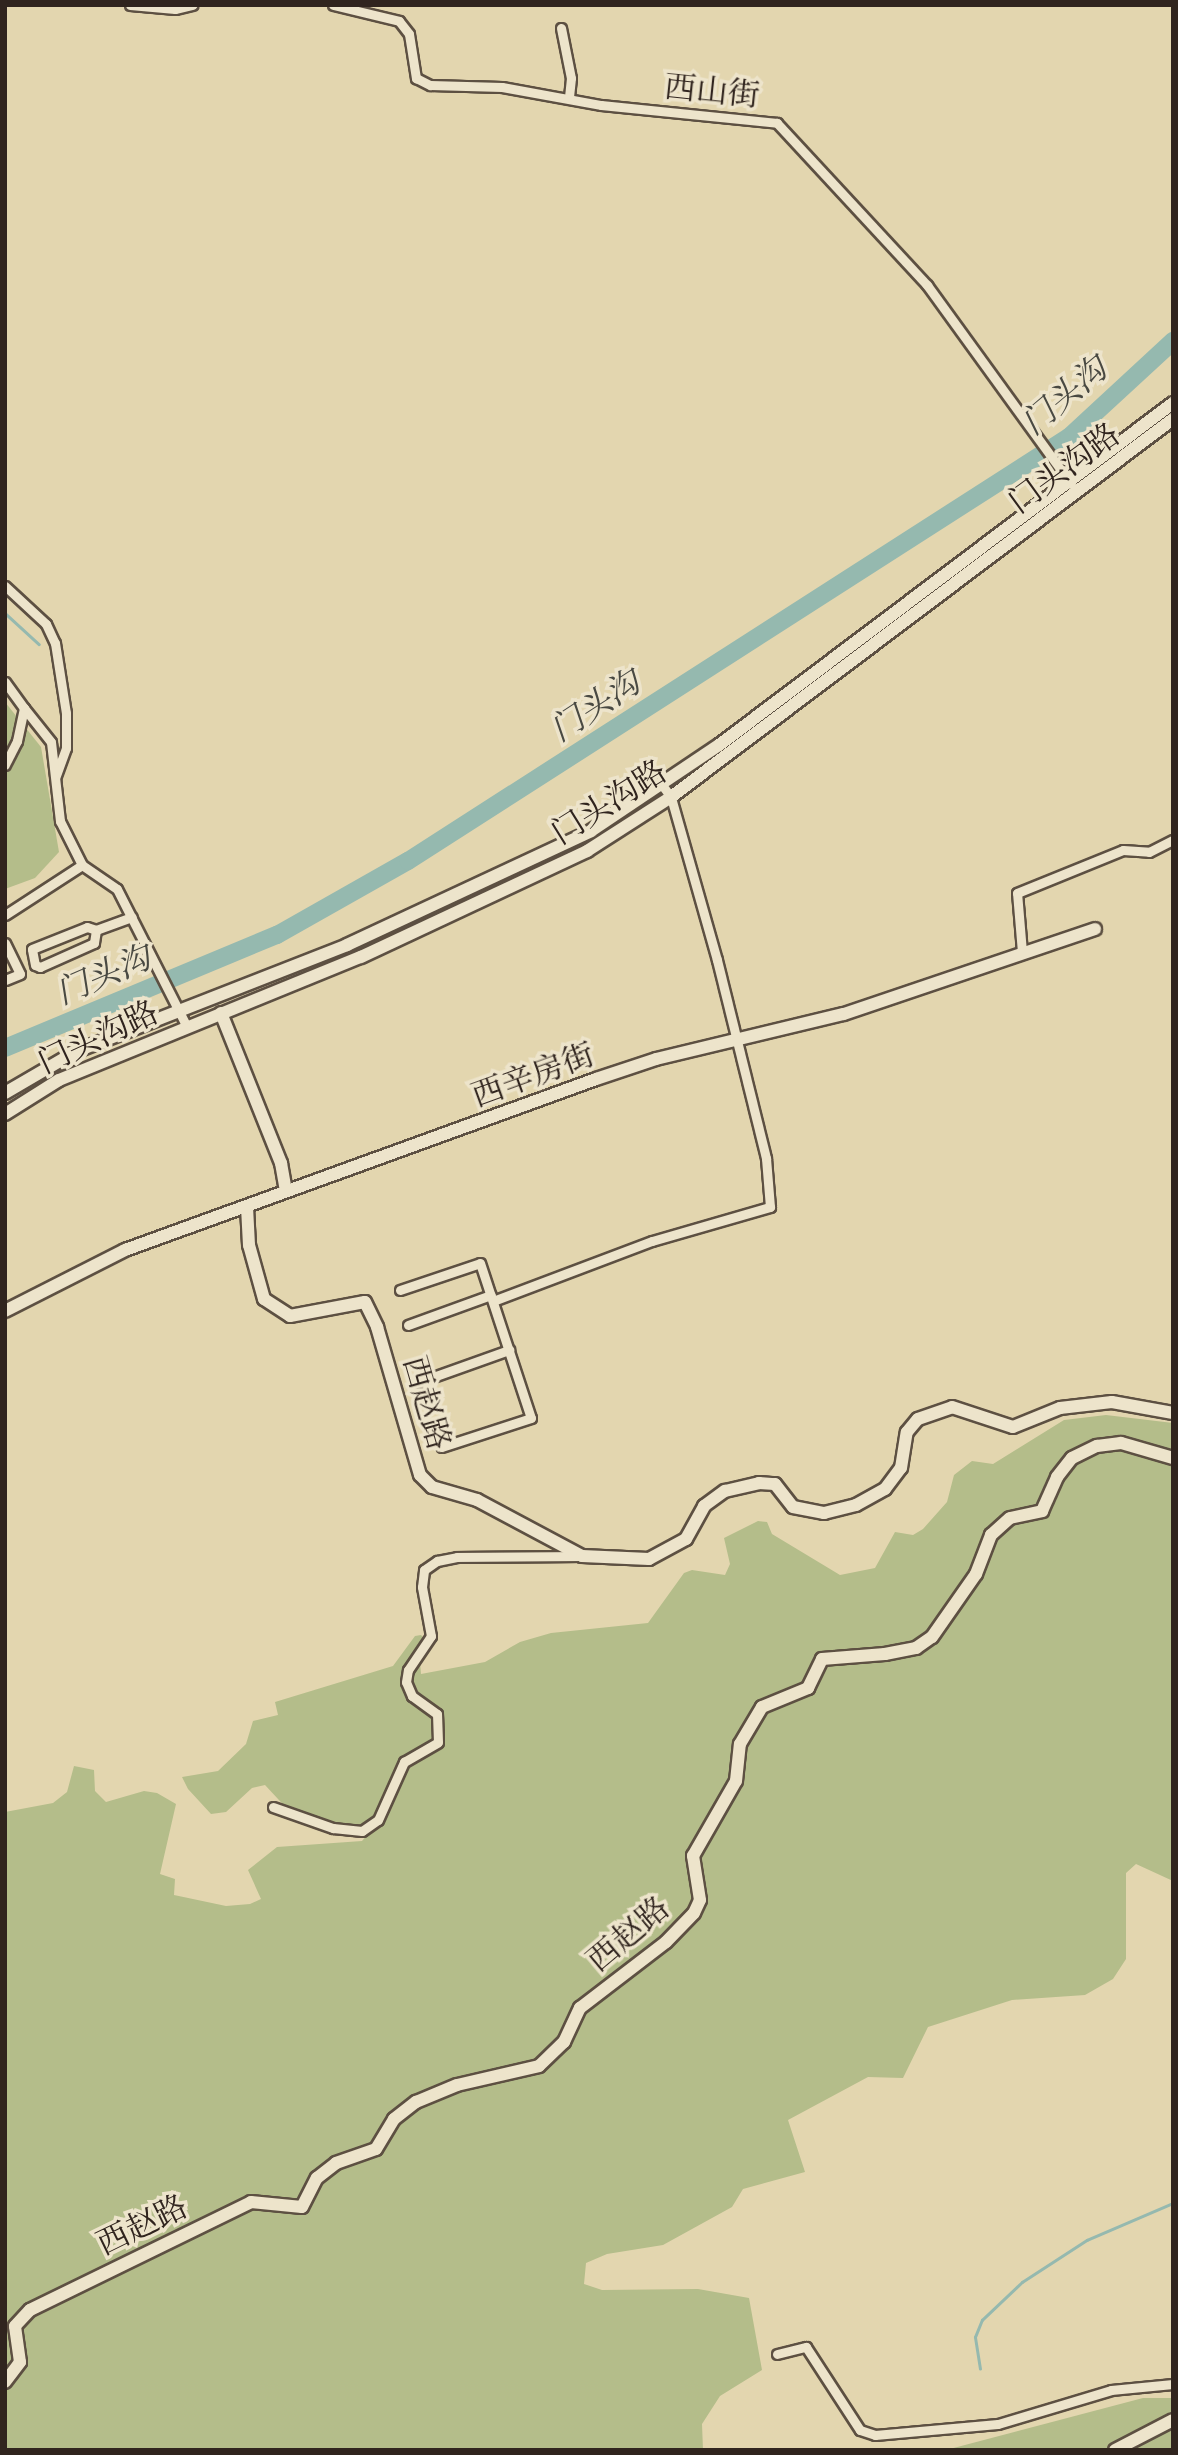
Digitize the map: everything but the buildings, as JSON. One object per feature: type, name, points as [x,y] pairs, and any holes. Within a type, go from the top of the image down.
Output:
[{"type":"street","points":[[130,5],[192,5]]},
{"type":"street","name":"西山街","points":[[333,5],[399,21],[409,34],[416,78],[430,85],[502,87],[569,96],[601,105],[777,123],[927,285],[1072,486]]},
{"type":"street","points":[[561,28],[571,78],[569,96]]},
{"type":"street","name":"门头沟路","points":[[5,1114],[59,1080],[186,1025],[360,957],[587,851],[671,797],[1072,486],[1173,403]]},
{"type":"street","name":"门头沟路","points":[[5,1094],[77,1051],[180,1012],[480,887],[591,831],[662,785],[1072,486],[1173,419]]},
{"type":"street","points":[[5,586],[46,624],[55,643],[66,736],[56,776]]},
{"type":"street","points":[[5,682],[51,742],[60,821],[82,865],[117,889],[186,1025]]},
{"type":"street","points":[[5,765],[17,741],[24,708]]},
{"type":"street","points":[[408,1325],[652,1241],[770,1207],[766,1158],[737,1041],[671,797],[662,785]]},
{"type":"street","points":[[1022,952],[1017,893],[1123,850],[1149,852],[1173,840]]},
{"type":"street","points":[[5,915],[82,865]]},
{"type":"street","points":[[96,930],[94,943],[40,967],[35,965],[32,949],[87,927],[96,930],[132,917]]},
{"type":"street","name":"西辛房街","points":[[5,1311],[125,1250],[596,1079],[844,1014],[1095,929]]},
{"type":"street","points":[[5,943],[20,974],[5,981]]},
{"type":"street","points":[[221,1013],[281,1163],[286,1191]]},
{"type":"street","name":"西赵路","points":[[247,1206],[249,1245],[264,1299],[290,1316],[365,1302],[377,1327],[420,1475],[432,1487],[477,1500],[582,1556],[649,1559],[686,1539],[704,1506],[725,1491],[759,1483],[775,1484],[793,1507],[824,1513],[856,1505],[885,1489],[901,1468],[907,1432],[918,1419],[952,1407],[1013,1427],[1060,1408],[1112,1402],[1173,1413]]},
{"type":"street","points":[[400,1290],[480,1264],[531,1418],[442,1447]]},
{"type":"street","points":[[419,1382],[509,1350]]},
{"type":"street","name":"西赵路","points":[[5,2382],[20,2362],[15,2326],[30,2310],[251,2202],[302,2207],[317,2178],[336,2164],[376,2150],[394,2119],[416,2102],[457,2085],[539,2066],[564,2042],[580,2008],[656,1950],[694,1913],[700,1900],[693,1856],[736,1781],[740,1744],[762,1707],[808,1688],[822,1659],[885,1654],[916,1648],[932,1637],[976,1574],[992,1535],[1010,1518],[1042,1511],[1057,1477],[1072,1458],[1097,1446],[1121,1443],[1173,1458]]},
{"type":"street","points":[[273,1807],[333,1828],[362,1831],[378,1820],[404,1762],[438,1742],[437,1714],[412,1696],[407,1682],[408,1670],[431,1636],[422,1587],[424,1570],[436,1561],[457,1557],[582,1556]]},
{"type":"street","points":[[777,2354],[806,2347],[860,2430],[874,2435],[998,2424],[1111,2390],[1173,2384]]},
{"type":"street","points":[[1115,2450],[1173,2420]]},
{"type":"green space","points":[[5,702],[41,747],[59,852],[35,878],[5,889]]},
{"type":"green space","points":[[1106,1415],[1173,1423],[1173,1881],[1136,1864],[1126,1873],[1126,1959],[1113,1979],[1085,1995],[1012,2000],[928,2027],[903,2078],[868,2077],[788,2120],[805,2172],[743,2189],[732,2207],[663,2245],[607,2254],[586,2263],[584,2284],[602,2290],[698,2289],[749,2298],[762,2370],[720,2396],[702,2424],[703,2450],[5,2450],[5,1812],[53,1803],[67,1792],[74,1766],[94,1770],[95,1791],[106,1802],[144,1791],[157,1793],[176,1804],[160,1874],[175,1879],[174,1895],[226,1906],[250,1904],[261,1899],[248,1870],[277,1847],[362,1841],[368,1834],[351,1824],[336,1825],[291,1813],[265,1785],[252,1788],[226,1812],[211,1814],[188,1789],[182,1777],[218,1771],[246,1744],[253,1721],[278,1715],[275,1702],[393,1666],[415,1636],[421,1635],[430,1645],[420,1662],[421,1674],[485,1662],[520,1642],[551,1633],[648,1623],[684,1573],[692,1570],[725,1575],[730,1564],[724,1538],[758,1521],[767,1522],[772,1534],[840,1575],[875,1568],[895,1532],[913,1535],[923,1529],[947,1502],[954,1475],[972,1461],[993,1464],[1064,1420]]},
{"type":"green space","points":[[1143,2398],[1173,2398],[1173,2450],[946,2450]]},
{"type":"waterway","name":"门头沟","points":[[5,1048],[277,935],[408,861],[1069,437],[1173,341]]},
{"type":"waterway","points":[[5,613],[39,644]]},
{"type":"waterway","points":[[980,2369],[975,2337],[982,2320],[1022,2282],[1087,2240],[1173,2203]]}]
